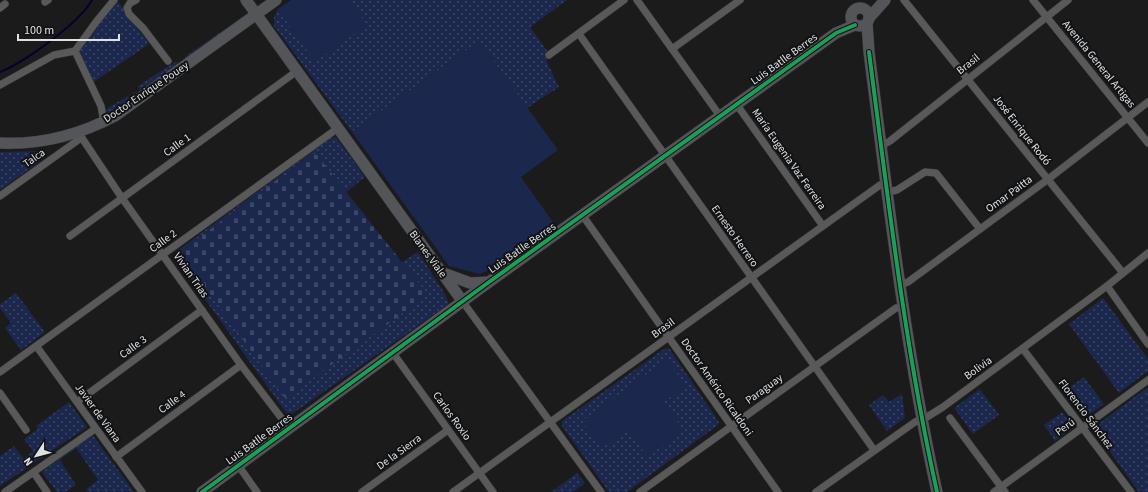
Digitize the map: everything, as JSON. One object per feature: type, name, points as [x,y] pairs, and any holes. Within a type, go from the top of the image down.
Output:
[{"type":"street","points":[[0,84],[54,55],[75,51],[114,0]]},
{"type":"street","points":[[136,0],[130,3],[127,8],[129,14],[143,28],[168,60]]},
{"type":"street","name":"Blanes Viale","points":[[246,0],[440,272],[601,492]]},
{"type":"street","name":"Doctor Enrique Pouey","points":[[0,143],[44,141],[80,136],[115,116],[276,0]]},
{"type":"street","points":[[549,55],[624,0]]},
{"type":"street","points":[[637,0],[720,116]]},
{"type":"street","points":[[672,49],[740,0]]},
{"type":"street","points":[[851,0],[860,17],[869,52],[903,307],[921,419],[937,492]]},
{"type":"street","name":"José Enrique Rodó","points":[[904,0],[968,78],[1047,180],[1123,272]]},
{"type":"street","name":"Avenida General Artigas","points":[[1034,0],[1148,143]]},
{"type":"street","name":"Brasil","points":[[881,146],[890,141],[1068,0]]},
{"type":"street","name":"Luis Batlle Berres","points":[[202,492],[489,282],[836,33],[883,2]]},
{"type":"street","name":"Ernesto Herrero","points":[[579,34],[874,450]]},
{"type":"street","points":[[75,51],[101,106],[104,122]]},
{"type":"street","name":"Calle 1","points":[[70,236],[296,71]]},
{"type":"street","name":"Omar Paitta","points":[[900,285],[908,282],[1047,180],[1148,102]]},
{"type":"street","name":"María Eugenia Vaz Ferreira","points":[[737,105],[823,226]]},
{"type":"street","name":"Calle 2","points":[[0,372],[37,347],[338,128]]},
{"type":"street","name":"Vivian Trias","points":[[80,136],[122,198],[241,365],[289,428]]},
{"type":"street","name":"Talca","points":[[0,196],[80,136]]},
{"type":"street","points":[[887,187],[897,190],[925,172],[936,173],[980,228]]},
{"type":"street","name":"Brasil","points":[[453,492],[880,185],[887,187]]},
{"type":"street","name":"Doctor Américo Ricaldoni","points":[[583,216],[670,337],[731,427],[778,492]]},
{"type":"street","name":"Bolivia","points":[[816,492],[874,450],[921,419],[939,410],[1107,286],[1148,253]]},
{"type":"street","points":[[440,272],[462,282],[489,282]]},
{"type":"street","points":[[1107,286],[1148,344]]},
{"type":"street","name":"Paraguay","points":[[640,492],[896,308],[903,307]]},
{"type":"street","name":"Calle 3","points":[[77,402],[202,310]]},
{"type":"street","name":"Javier de Viana","points":[[37,347],[142,492]]},
{"type":"street","name":"Florencio Sánchez","points":[[1023,349],[1131,492]]},
{"type":"street","name":"Carlos Roxlo","points":[[393,353],[493,492]]},
{"type":"street","name":"Calle 4","points":[[116,457],[241,365]]},
{"type":"street","name":"Perú","points":[[994,492],[1003,489],[1148,380]]},
{"type":"street","points":[[0,393],[26,430]]},
{"type":"street","points":[[950,418],[1003,489]]},
{"type":"street","points":[[5,492],[95,429]]},
{"type":"street","name":"De la Sierra","points":[[362,492],[448,430]]},
{"type":"street","points":[[238,465],[257,492]]},
{"type":"street","points":[[34,473],[47,492]]},
{"type":"green space","points":[[117,0],[149,44],[92,83],[78,52]]},
{"type":"green space","points":[[291,0],[349,0],[367,25],[315,62],[278,9]]},
{"type":"green space","points":[[349,0],[567,0],[530,27],[548,52],[546,55],[547,62],[559,87],[527,108],[479,41],[352,132],[274,26],[274,17],[278,9],[315,61],[366,25]]},
{"type":"green space","points":[[245,15],[246,16],[184,61],[186,56]]},
{"type":"green space","points":[[479,41],[558,150],[521,177],[555,225],[492,269],[479,274],[449,266],[352,132]]},
{"type":"green space","points":[[175,62],[180,63],[140,91],[138,86]]},
{"type":"green space","points":[[135,92],[136,94],[116,109],[105,114],[104,110]]},
{"type":"green space","points":[[336,137],[365,177],[346,192],[317,155],[311,154],[184,249],[182,254],[428,295],[402,262],[418,252],[445,294],[449,304],[292,414],[287,414],[175,257],[177,251],[330,138]]},
{"type":"green space","points":[[0,152],[46,152],[39,162],[0,190]]},
{"type":"green space","points":[[311,154],[317,155],[428,295],[287,397],[284,397],[182,254],[184,249]]},
{"type":"green space","points":[[16,293],[45,332],[21,350],[5,328],[11,323],[0,308],[0,304]]},
{"type":"green space","points":[[1103,298],[1148,359],[1148,371],[1119,393],[1069,324]]},
{"type":"green space","points":[[669,348],[719,422],[718,425],[627,492],[609,492],[562,426],[562,421],[664,349]]},
{"type":"green space","points":[[667,359],[686,386],[664,402],[684,431],[647,457],[629,430],[602,448],[582,421]]},
{"type":"green space","points":[[1084,377],[1104,404],[1086,417],[1066,390]]},
{"type":"green space","points":[[1148,387],[1148,492],[1139,492],[1093,428]]},
{"type":"green space","points":[[980,389],[999,415],[973,434],[954,408]]},
{"type":"green space","points":[[902,394],[905,418],[887,431],[869,405],[883,395],[889,402]]},
{"type":"green space","points":[[69,402],[87,427],[0,486],[0,456],[14,446],[24,459],[33,451],[24,439],[38,429],[36,426]]},
{"type":"green space","points":[[1062,412],[1072,425],[1071,429],[1055,441],[1044,425]]},
{"type":"green space","points":[[92,434],[134,492],[88,492],[86,489],[98,480],[76,448],[60,460],[76,485],[65,492],[57,492],[42,472]]},
{"type":"green space","points":[[577,473],[585,483],[573,492],[551,492]]},
{"type":"waterway","points":[[0,72],[23,60],[50,41],[76,20],[92,0]]},
{"type":"cycle path","points":[[202,492],[489,282],[836,33],[855,25]]},
{"type":"cycle path","points":[[869,52],[890,218],[906,328],[937,492]]}]
